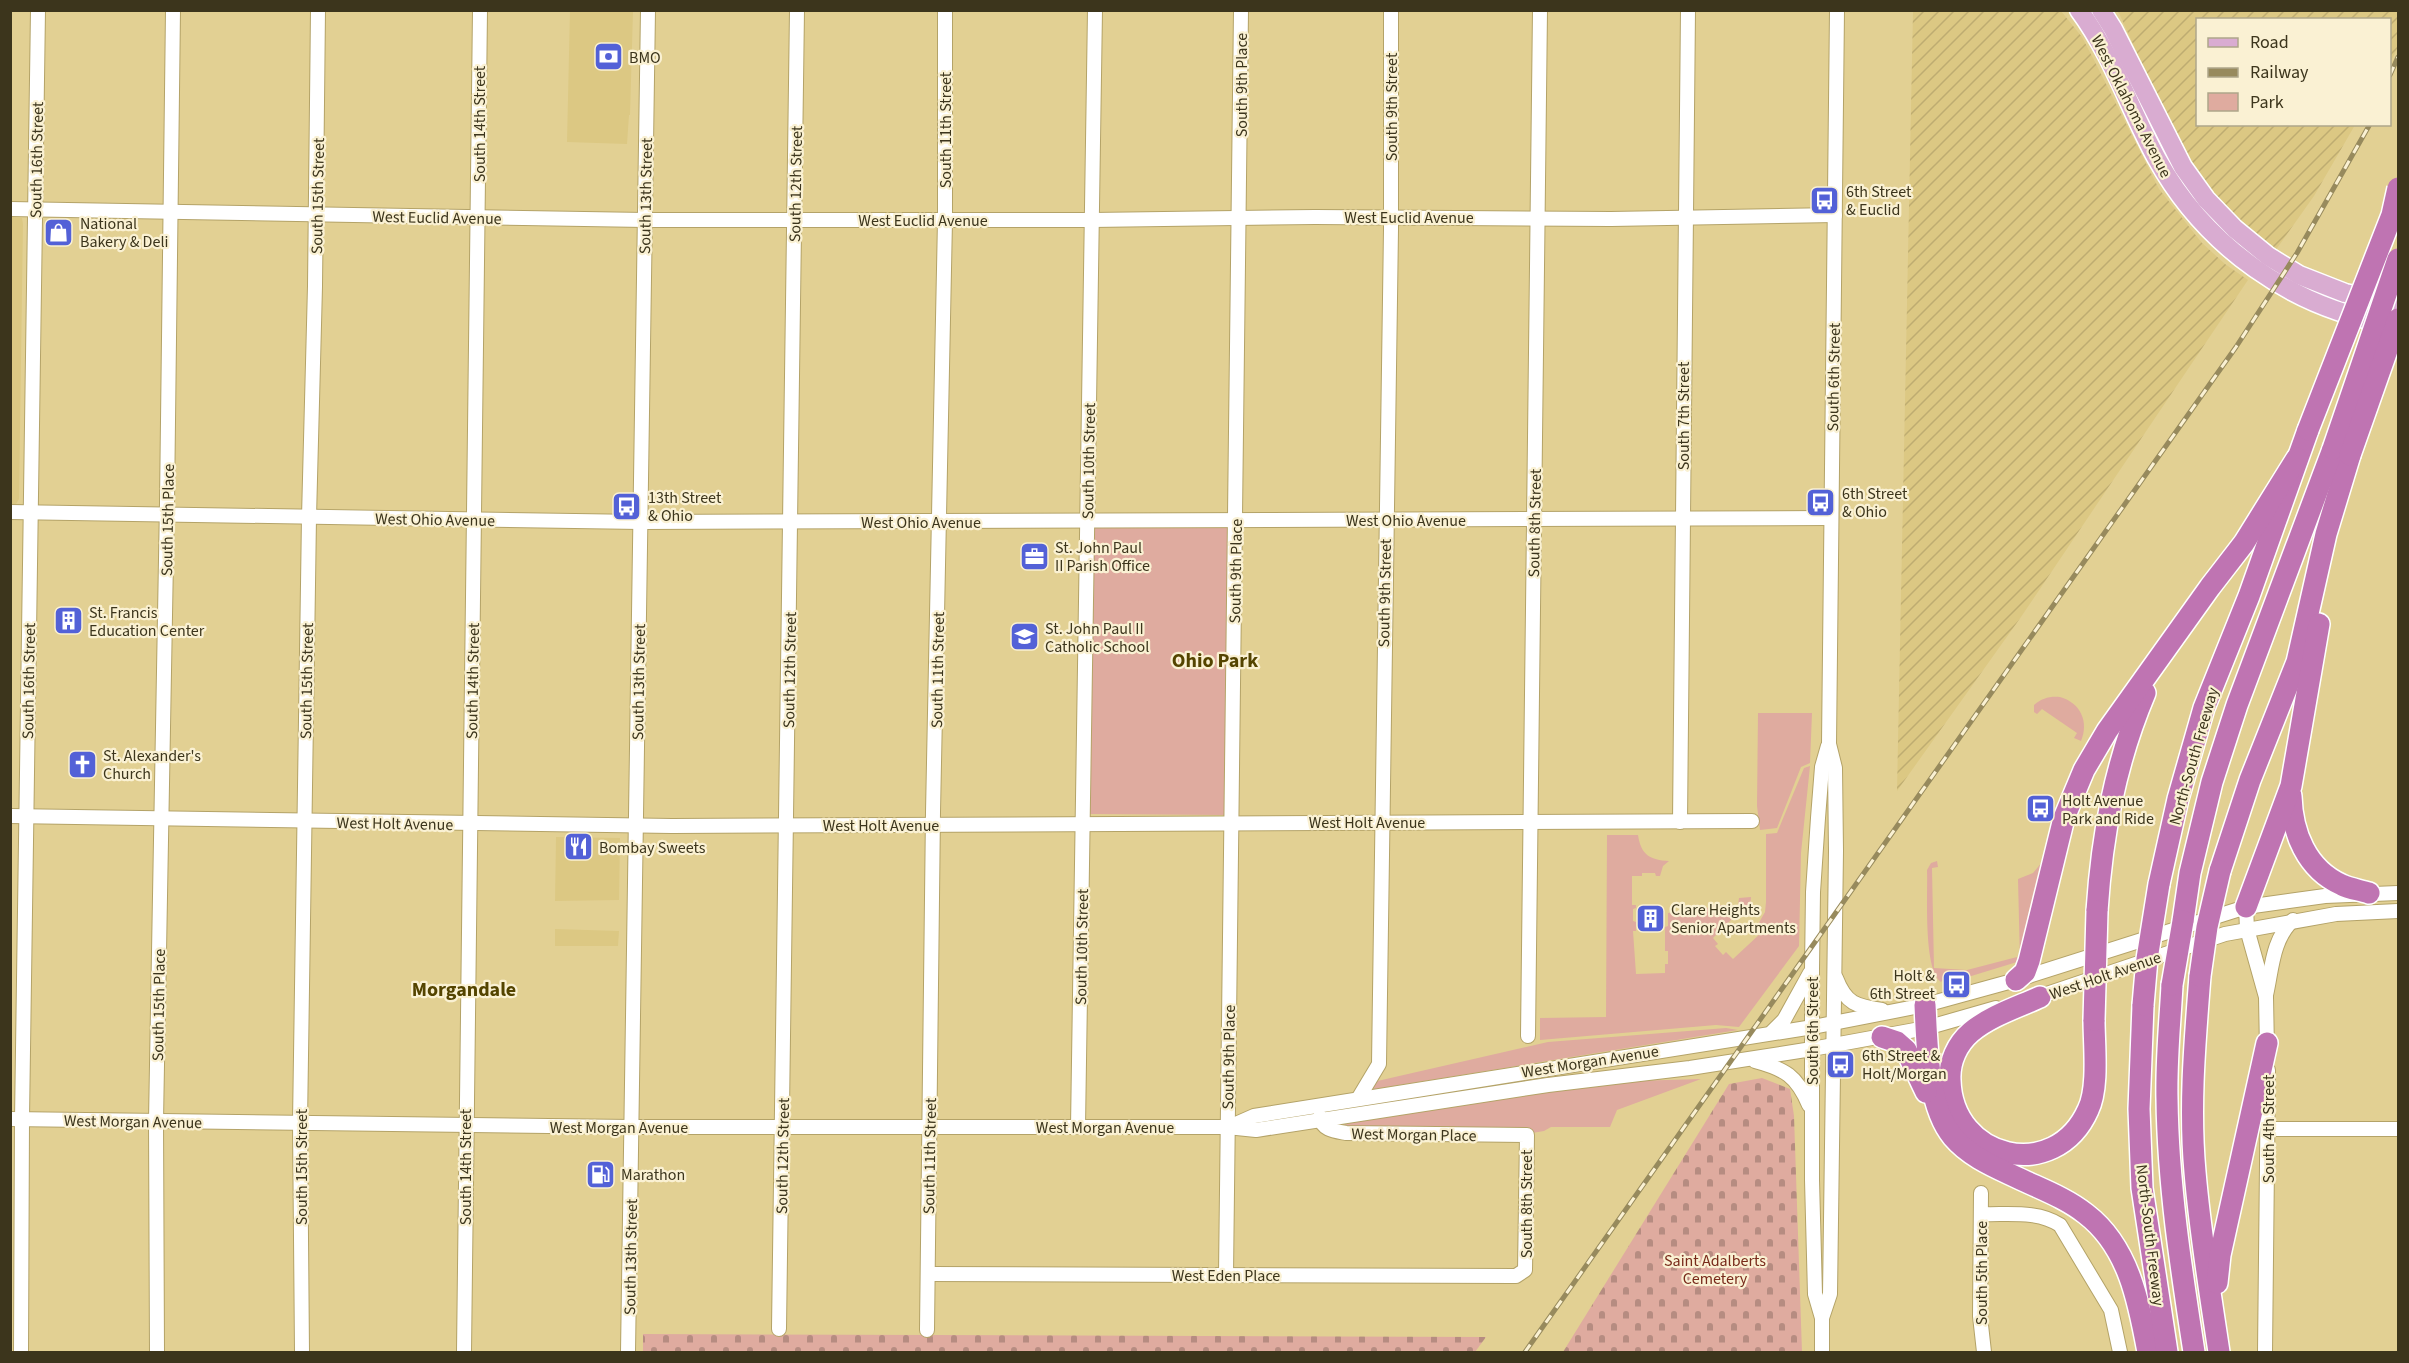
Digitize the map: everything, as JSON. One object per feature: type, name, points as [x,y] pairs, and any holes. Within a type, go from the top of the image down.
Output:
[{"type":"highway","name":"North-South Freeway","points":[[2167,1353],[2142,1188],[2139,1109],[2147,959],[2159,884],[2178,799],[2204,708],[2249,596],[2297,458],[2392,216],[2398,188]]},
{"type":"highway","name":"North-South Freeway","points":[[2194,1353],[2178,1247],[2167,1098],[2172,985],[2190,873],[2212,782],[2237,705],[2342,452],[2398,259]]},
{"type":"highway","points":[[2219,1352],[2195,1170],[2192,1074],[2200,976],[2207,927],[2220,871],[2250,780],[2297,662],[2342,452],[2398,319]]},
{"type":"highway","points":[[2016,980],[2025,972],[2031,956],[2064,818],[2084,770],[2107,731],[2244,543],[2297,458]]},
{"type":"highway","points":[[2246,907],[2291,786],[2319,625],[2326,534]]},
{"type":"highway","points":[[2040,996],[1971,1032],[1960,1044],[1949,1071],[1954,1111],[1974,1137],[1989,1148],[2007,1153],[2024,1155],[2044,1151],[2062,1143],[2074,1132],[2090,1107],[2093,1089],[2097,911],[2102,843],[2114,785],[2136,713],[2160,657]]},
{"type":"highway","points":[[2291,786],[2292,817],[2298,839],[2308,857],[2326,875],[2341,885],[2369,893]]},
{"type":"highway","points":[[1925,1005],[1929,1067],[1943,1121]]},
{"type":"highway","points":[[1882,1037],[1897,1042],[1906,1050],[1935,1109],[1952,1136],[1968,1152],[2061,1198],[2087,1215],[2103,1232],[2127,1271],[2135,1291],[2148,1353]]},
{"type":"highway","points":[[2219,1352],[2217,1280],[2220,1255],[2267,1043]]},
{"type":"main road","name":"West Oklahoma Avenue","points":[[2079,10],[2099,41],[2156,159],[2179,195],[2211,232],[2254,268],[2288,289],[2348,314],[2398,325]]},
{"type":"main road","name":"West Oklahoma Avenue","points":[[2101,10],[2113,29],[2183,167],[2206,199],[2235,229],[2268,256],[2299,275],[2345,293],[2398,304]]},
{"type":"street","name":"South 16th Street","points":[[21,1353],[16,1119],[26,816],[38,10]]},
{"type":"street","name":"South 15th Place","points":[[157,1353],[156,1121],[173,10]]},
{"type":"street","name":"South 15th Street","points":[[302,1353],[300,1123],[318,10]]},
{"type":"street","name":"South 14th Street","points":[[464,1353],[480,10]]},
{"type":"street","name":"South 13th Street","points":[[628,1353],[648,10]]},
{"type":"street","name":"South 12th Street","points":[[779,1329],[797,10]]},
{"type":"street","name":"South 11th Street","points":[[927,1330],[933,825],[945,220],[945,10]]},
{"type":"street","name":"South 10th Street","points":[[1078,1127],[1095,10]]},
{"type":"street","name":"South 9th Place","points":[[1226,1275],[1241,10]]},
{"type":"street","name":"South 9th Street","points":[[1358,1099],[1379,1064],[1391,217],[1391,10]]},
{"type":"street","name":"South 8th Street","points":[[1528,1036],[1540,10]]},
{"type":"street","name":"South 7th Street","points":[[1680,822],[1684,218],[1688,10]]},
{"type":"street","name":"South 6th Street","points":[[1822,1318],[1830,1294],[1834,972],[1835,768],[1829,744],[1837,10]]},
{"type":"street","name":"West Euclid Avenue","points":[[10,209],[645,220],[1092,220],[1240,217],[1684,218],[1836,215]]},
{"type":"street","name":"West Ohio Avenue","points":[[10,512],[641,522],[1831,519]]},
{"type":"street","name":"South 6th Street","points":[[1822,1353],[1822,1318],[1815,1294],[1811,1111],[1812,969],[1813,892],[1818,818],[1822,767],[1829,744]]},
{"type":"street","name":"West Holt Avenue","points":[[10,816],[636,826],[1752,821]]},
{"type":"street","name":"West Holt Avenue","points":[[1813,1027],[1925,1005],[2016,980],[2246,907],[2273,902],[2398,892]]},
{"type":"street","name":"South 4th Street","points":[[2246,907],[2247,929],[2266,997],[2268,1129],[2265,1353]]},
{"type":"street","name":"West Holt Avenue","points":[[1812,1049],[1926,1028],[2040,996],[2225,934],[2336,914],[2398,911]]},
{"type":"street","points":[[2266,997],[2277,942],[2284,929],[2293,920]]},
{"type":"street","points":[[1771,1032],[1785,1020],[1812,969]]},
{"type":"street","points":[[1834,972],[1842,992],[1849,1000],[1867,1008],[1893,1011]]},
{"type":"street","name":"West Morgan Avenue","points":[[1227,1127],[1254,1116],[1813,1027]]},
{"type":"street","name":"West Morgan Avenue","points":[[16,1119],[631,1127],[1227,1127],[1256,1130],[1548,1085],[1812,1049]]},
{"type":"street","points":[[1750,1059],[1780,1068],[1792,1078],[1802,1089],[1811,1111]]},
{"type":"street","points":[[1318,1106],[1320,1121]]},
{"type":"street","name":"West Morgan Place","points":[[1320,1121],[1329,1130],[1346,1133],[1527,1135]]},
{"type":"street","points":[[2268,1129],[2398,1130]]},
{"type":"street","name":"South 8th Street","points":[[1523,1273],[1526,1267],[1527,1135]]},
{"type":"street","name":"South 5th Place","points":[[1981,1193],[1980,1316],[1984,1353]]},
{"type":"street","points":[[1981,1214],[2037,1215],[2050,1218],[2060,1225],[2110,1310],[2120,1353]]},
{"type":"street","name":"West Eden Place","points":[[928,1274],[1516,1276],[1523,1273]]},
{"type":"shaded area","points":[[570,11],[633,11],[627,144],[567,142]]},
{"type":"shaded area","points":[[1913,11],[2061,11],[2082,37],[2159,189],[2202,243],[2225,264],[2248,280],[2021,617],[1897,791]]},
{"type":"shaded area","points":[[2118,11],[2398,11],[2398,47],[2391,61],[2391,18],[2196,18],[2196,126],[2354,126],[2314,196],[2275,251],[2241,224],[2213,194],[2189,162],[2175,137]]},
{"type":"shaded area","points":[[11,217],[22,218],[23,224],[19,499],[16,504],[12,505]]},
{"type":"shaded area","points":[[556,837],[620,838],[619,900],[555,901]]},
{"type":"shaded area","points":[[555,929],[619,931],[618,946],[555,946]]},
{"type":"green space","points":[[1092,527],[1228,528],[1224,815],[1089,814]]},
{"type":"green space","points":[[2049,697],[2060,697],[2073,704],[2081,714],[2084,727],[2081,741],[2074,738],[2077,733],[2042,709],[2037,714],[2034,712],[2034,705],[2040,701]]},
{"type":"green space","points":[[1758,713],[1812,713],[1810,763],[1801,767],[1777,828],[1760,830],[1757,806]]},
{"type":"green space","points":[[1810,766],[1801,853],[1799,946],[1739,1027],[1716,1025],[1540,1040],[1540,1018],[1606,1017],[1607,835],[1638,835],[1644,852],[1652,858],[1669,861],[1663,866],[1660,876],[1656,876],[1655,873],[1642,873],[1642,876],[1632,876],[1632,905],[1636,905],[1633,909],[1633,921],[1636,922],[1636,931],[1633,931],[1636,974],[1665,973],[1665,964],[1668,964],[1668,951],[1665,951],[1665,927],[1668,926],[1668,913],[1684,912],[1685,907],[1713,908],[1713,905],[1738,905],[1739,898],[1751,897],[1750,909],[1745,917],[1739,912],[1713,938],[1718,944],[1715,946],[1723,955],[1726,952],[1733,959],[1762,932],[1757,926],[1765,912],[1766,902],[1766,834],[1777,833],[1804,768]]},
{"type":"green space","points":[[1937,861],[1938,867],[1932,868],[1934,968],[1967,970],[2017,957],[2017,962],[1955,981],[1943,980],[1941,982],[1935,974],[1931,962],[1928,930],[1927,870],[1931,863]]},
{"type":"green space","points":[[2043,861],[2020,961],[2018,879],[2033,873]]},
{"type":"green space","points":[[1726,1028],[1738,1030],[1368,1090],[1373,1082],[1548,1042]]},
{"type":"green space","name":"Saint Adalberts Cemetery","points":[[1762,1078],[1790,1089],[1794,1116],[1802,1352],[1563,1352],[1729,1084]]},
{"type":"green space","points":[[1701,1079],[1617,1110],[1610,1127],[1551,1127],[1532,1133],[1528,1127],[1345,1127],[1345,1124],[1549,1091],[1633,1081]]},
{"type":"green space","points":[[643,1334],[1486,1337],[1475,1352],[643,1352]]},
{"type":"railway","points":[[2391,73],[2398,57]]},
{"type":"railway","points":[[1525,1352],[2236,347],[2297,253],[2369,126]]},
{"type":"place","name":"BMO","points":[[608,57]]},
{"type":"place","name":"6th Street & Euclid","points":[[1825,200]]},
{"type":"place","name":"National Bakery & Deli","points":[[59,232]]},
{"type":"place","name":"6th Street & Ohio","points":[[1821,502]]},
{"type":"place","name":"13th Street & Ohio","points":[[627,506]]},
{"type":"place","name":"St. John Paul II Parish Office","points":[[1034,556]]},
{"type":"place","name":"St. Francis Education Center","points":[[68,621]]},
{"type":"place","name":"St. John Paul II Catholic School","points":[[1024,637]]},
{"type":"place","name":"St. Alexander's Church","points":[[82,764]]},
{"type":"place","name":"Holt Avenue Park and Ride","points":[[2041,809]]},
{"type":"place","name":"Bombay Sweets","points":[[578,847]]},
{"type":"place","name":"Clare Heights Senior Apartments","points":[[1650,918]]},
{"type":"place","name":"Holt & 6th Street","points":[[1956,984]]},
{"type":"place","name":"6th Street & Holt/Morgan","points":[[1841,1064]]},
{"type":"place","name":"Marathon","points":[[600,1174]]},
{"type":"district","name":"Ohio Park","points":[[1215,660]]},
{"type":"district","name":"Morgandale","points":[[464,989]]}]
